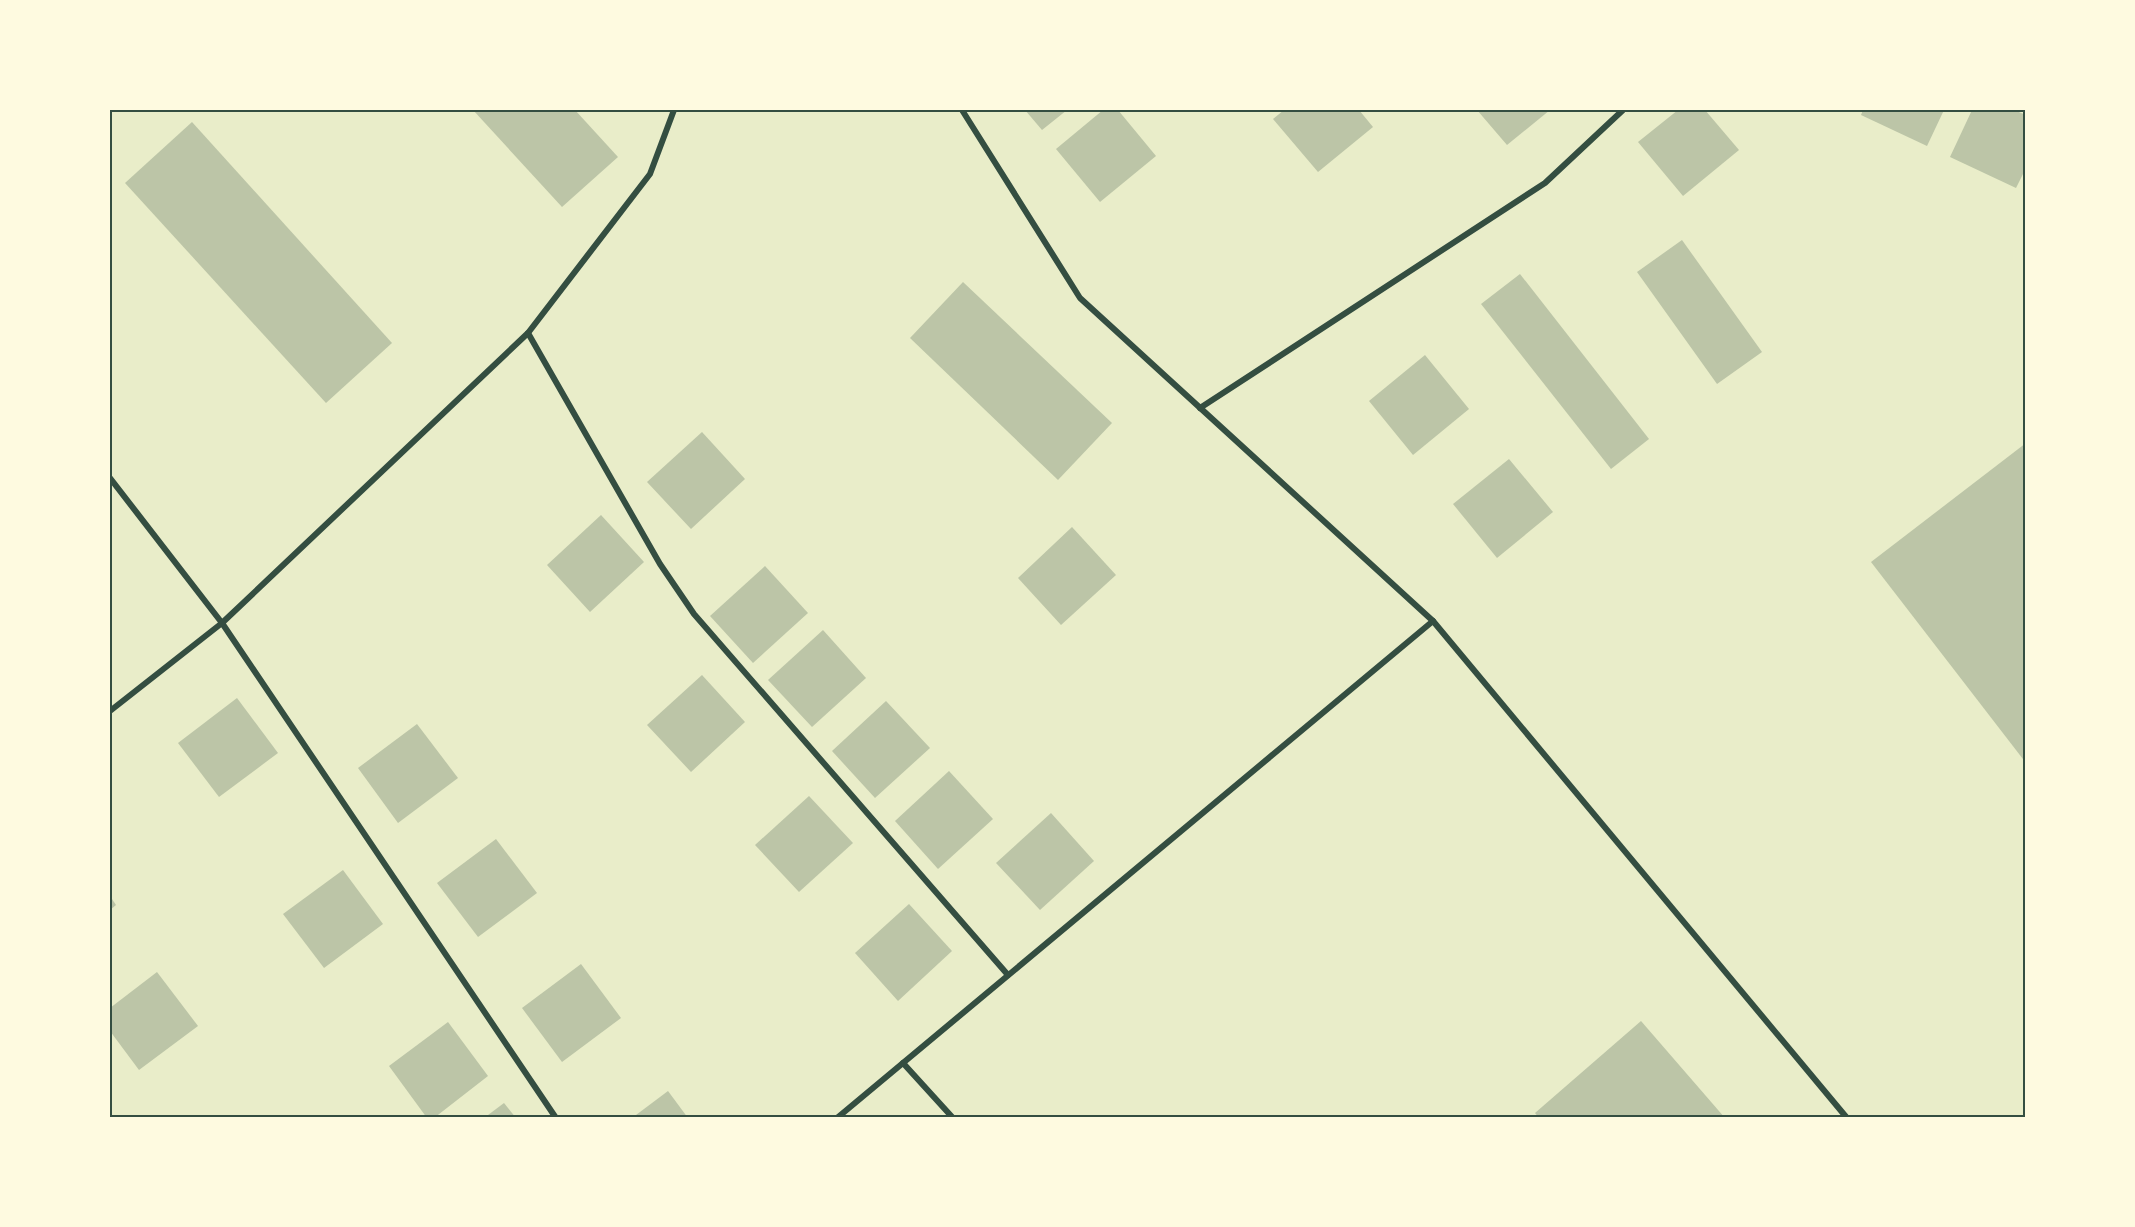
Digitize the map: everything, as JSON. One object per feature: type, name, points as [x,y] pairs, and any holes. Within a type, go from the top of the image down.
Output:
[{"type":"street","points":[[110,711],[222,623],[528,333],[650,174],[674,110]]},
{"type":"street","points":[[962,110],[1080,298],[1432,621],[1847,1118]]},
{"type":"street","points":[[1200,408],[1545,183],[1623,110]]},
{"type":"street","points":[[528,333],[660,564],[694,614],[1008,975]]},
{"type":"street","points":[[110,478],[222,623],[556,1118]]},
{"type":"street","points":[[837,1118],[1432,621]]},
{"type":"street","points":[[903,1063],[953,1118]]},
{"type":"building","points":[[473,110],[575,110],[618,157],[562,207]]},
{"type":"building","points":[[1025,110],[1067,110],[1042,130]]},
{"type":"building","points":[[1103,110],[1118,110],[1156,156],[1100,202],[1056,149]]},
{"type":"building","points":[[1284,110],[1359,110],[1373,127],[1318,172],[1273,119]]},
{"type":"building","points":[[1477,110],[1550,110],[1507,145]]},
{"type":"building","points":[[1678,110],[1705,110],[1739,150],[1683,196],[1638,142]]},
{"type":"building","points":[[1863,110],[1944,110],[1927,146],[1861,115]]},
{"type":"building","points":[[1972,110],[2014,110],[2026,115],[2026,168],[2016,188],[1950,157]]},
{"type":"building","points":[[192,122],[392,343],[326,403],[125,183]]},
{"type":"building","points":[[1682,240],[1762,352],[1717,384],[1637,272]]},
{"type":"building","points":[[1520,274],[1649,439],[1611,469],[1481,304]]},
{"type":"building","points":[[963,282],[1112,423],[1058,480],[910,338]]},
{"type":"building","points":[[1425,355],[1469,409],[1413,455],[1369,401]]},
{"type":"building","points":[[702,432],[745,479],[691,529],[647,482]]},
{"type":"building","points":[[2026,443],[2026,763],[1871,562]]},
{"type":"building","points":[[1509,459],[1553,512],[1497,558],[1453,504]]},
{"type":"building","points":[[601,515],[644,562],[590,612],[547,565]]},
{"type":"building","points":[[1072,527],[1116,575],[1061,625],[1018,578]]},
{"type":"building","points":[[765,566],[808,613],[753,663],[710,616]]},
{"type":"building","points":[[823,630],[866,678],[812,727],[768,680]]},
{"type":"building","points":[[702,675],[745,722],[691,772],[647,725]]},
{"type":"building","points":[[237,698],[278,753],[219,797],[178,743]]},
{"type":"building","points":[[886,701],[930,748],[875,798],[832,751]]},
{"type":"building","points":[[417,724],[458,778],[398,823],[358,768]]},
{"type":"building","points":[[949,771],[993,819],[938,869],[895,821]]},
{"type":"building","points":[[809,796],[853,843],[799,892],[755,845]]},
{"type":"building","points":[[1051,813],[1094,861],[1040,910],[996,863]]},
{"type":"building","points":[[496,839],[537,893],[478,937],[437,883]]},
{"type":"building","points":[[343,870],[383,924],[324,968],[283,914]]},
{"type":"building","points":[[110,896],[116,905],[110,910]]},
{"type":"building","points":[[909,904],[952,951],[898,1001],[855,953]]},
{"type":"building","points":[[581,964],[621,1018],[562,1062],[522,1008]]},
{"type":"building","points":[[157,972],[198,1026],[139,1070],[110,1031],[110,1008]]},
{"type":"building","points":[[1641,1021],[1725,1118],[1539,1118],[1535,1113]]},
{"type":"building","points":[[448,1022],[488,1076],[434,1118],[427,1118],[389,1066]]},
{"type":"building","points":[[668,1091],[688,1118],[632,1118]]},
{"type":"building","points":[[504,1103],[516,1118],[484,1118]]}]
